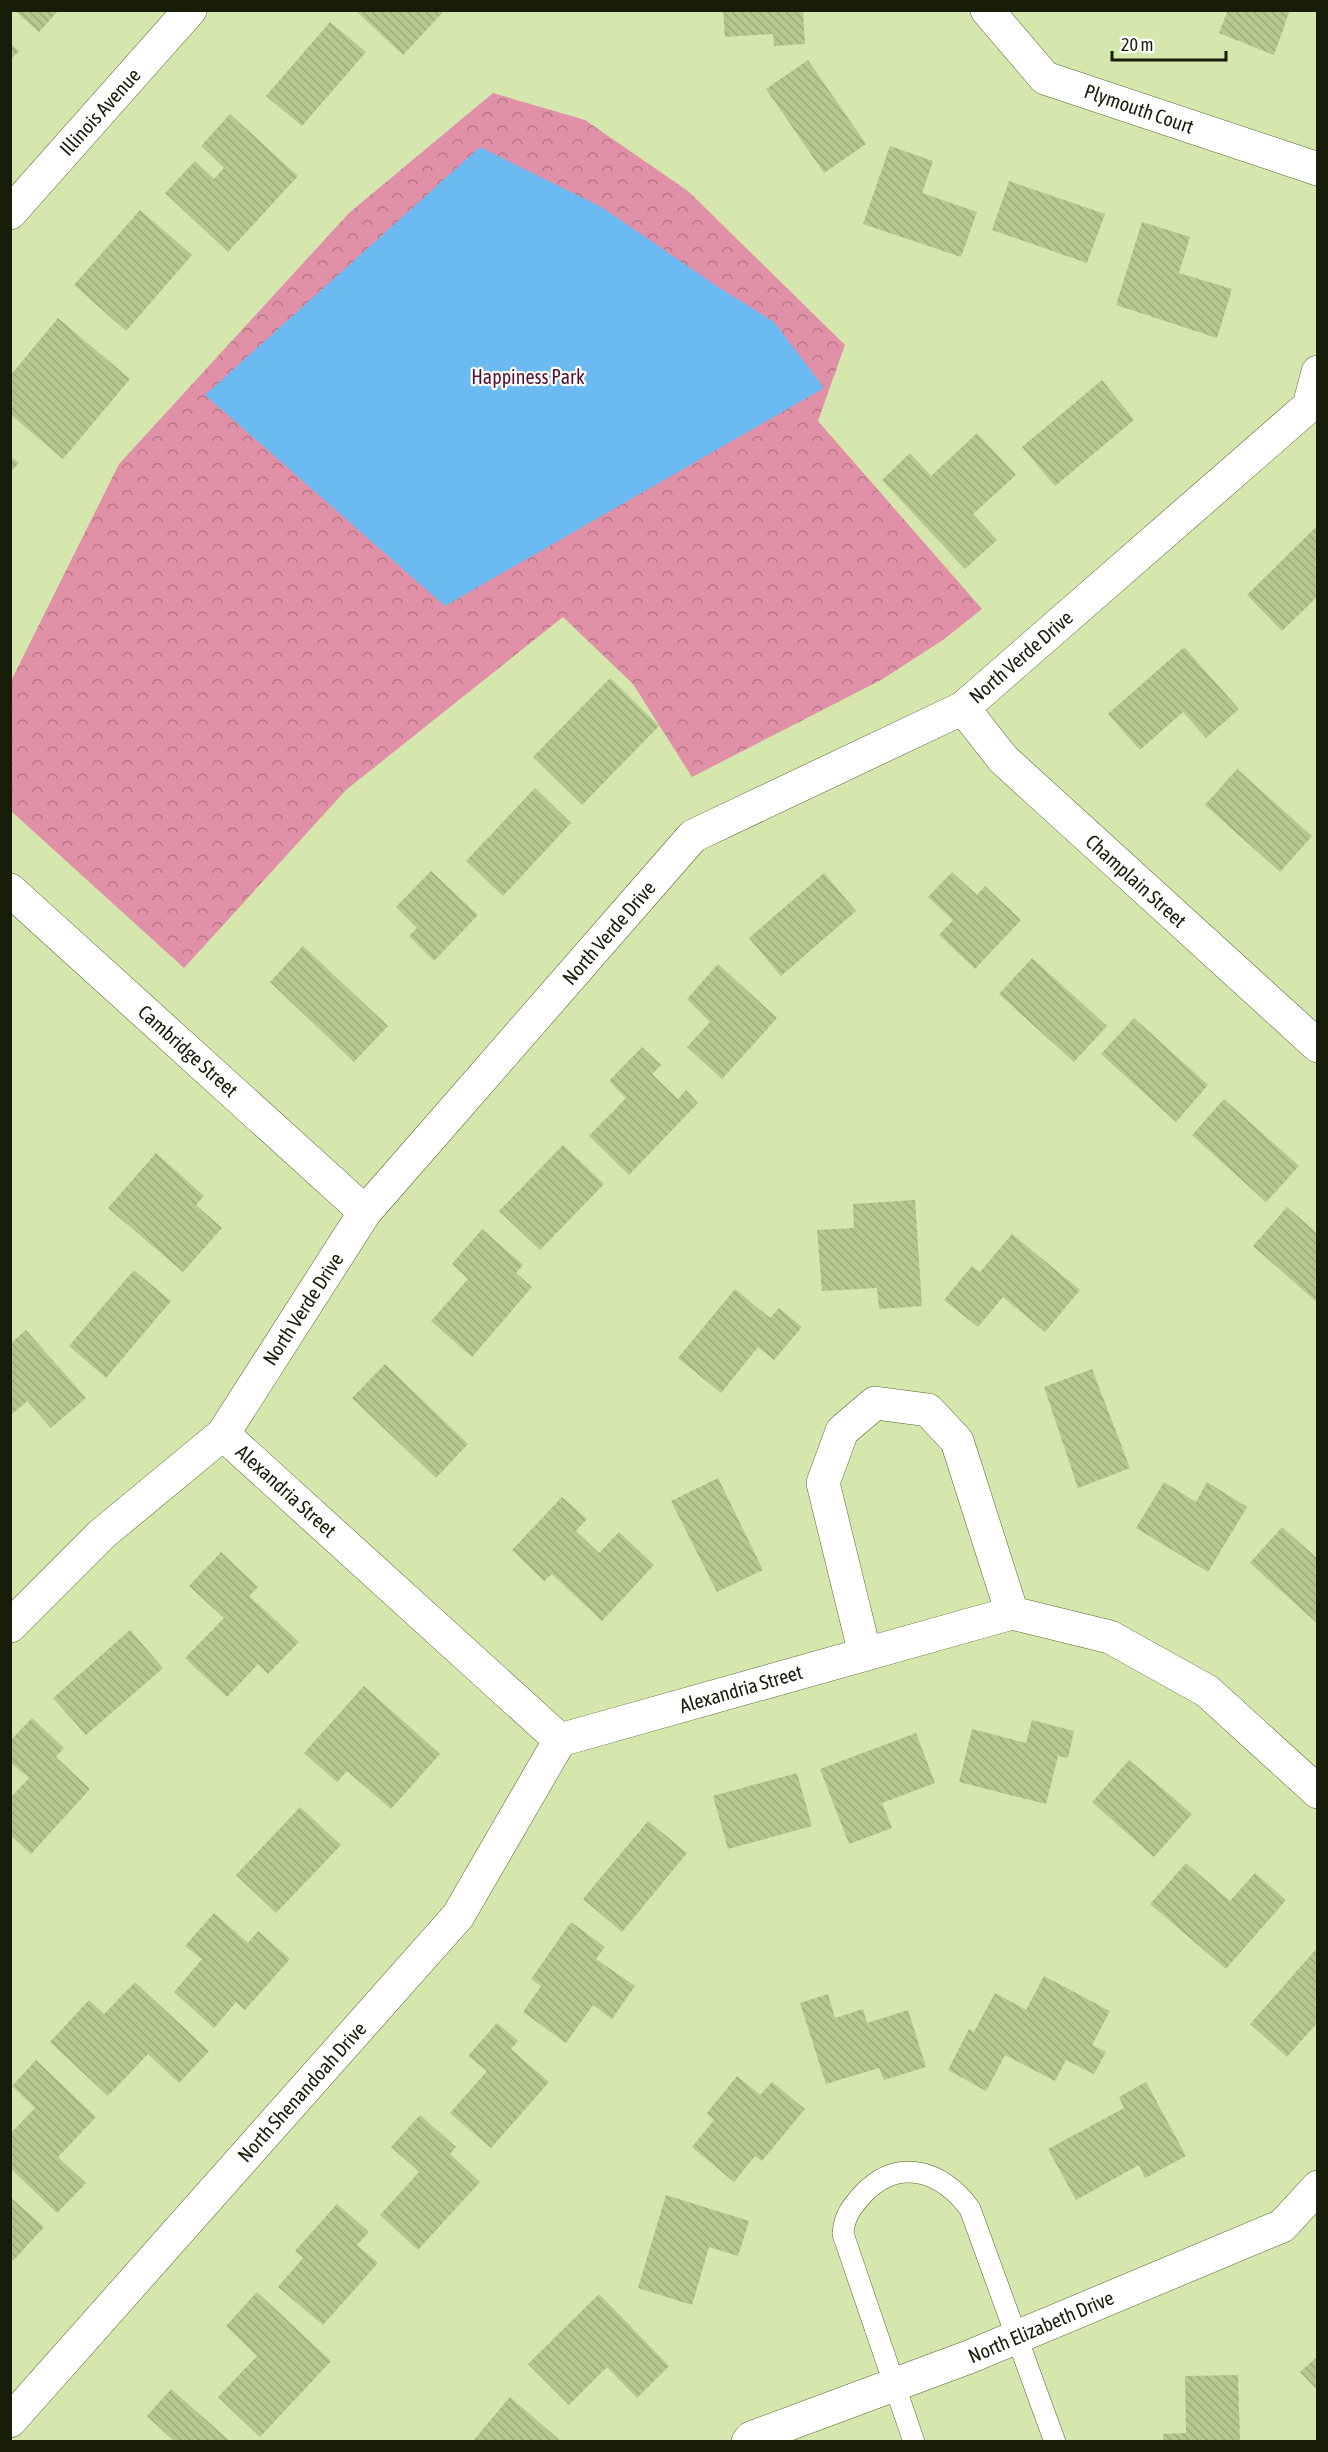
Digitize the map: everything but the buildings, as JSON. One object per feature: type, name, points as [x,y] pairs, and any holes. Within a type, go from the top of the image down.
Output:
[{"type":"street","name":"Illinois Avenue","points":[[10,213],[190,10]]},
{"type":"street","name":"Plymouth Court","points":[[987,10],[1045,78],[1317,169]]},
{"type":"street","name":"North Verde Drive","points":[[10,1626],[102,1534],[223,1434],[365,1212],[693,836],[963,708],[1313,408],[1317,372]]},
{"type":"street","name":"Champlain Street","points":[[963,708],[1003,759],[1317,1046]]},
{"type":"street","name":"Cambridge Street","points":[[10,890],[365,1212]]},
{"type":"street","points":[[865,1654],[823,1483],[842,1431],[875,1402],[928,1410],[957,1441],[1012,1613]]},
{"type":"street","name":"Alexandria Street","points":[[223,1434],[560,1740],[1012,1613],[1110,1637],[1208,1691],[1317,1792]]},
{"type":"street","name":"North Shenandoah Drive","points":[[10,2421],[458,1916],[560,1740]]},
{"type":"street","name":"North Elizabeth Drive","points":[[748,2442],[751,2438],[1018,2337],[1282,2226],[1317,2187]]},
{"type":"lane","points":[[914,2442],[843,2234],[844,2220],[854,2203],[872,2185],[886,2176],[922,2173],[942,2180],[959,2194],[970,2209],[1055,2442]]},
{"type":"green space","name":"Happiness Park","points":[[493,93],[585,120],[688,191],[845,345],[818,421],[982,609],[943,640],[881,680],[692,777],[633,684],[563,617],[346,790],[184,968],[11,811],[10,683],[119,464],[349,213]]},
{"type":"water","points":[[480,147],[603,208],[718,287],[774,322],[824,388],[445,606],[205,395]]}]
